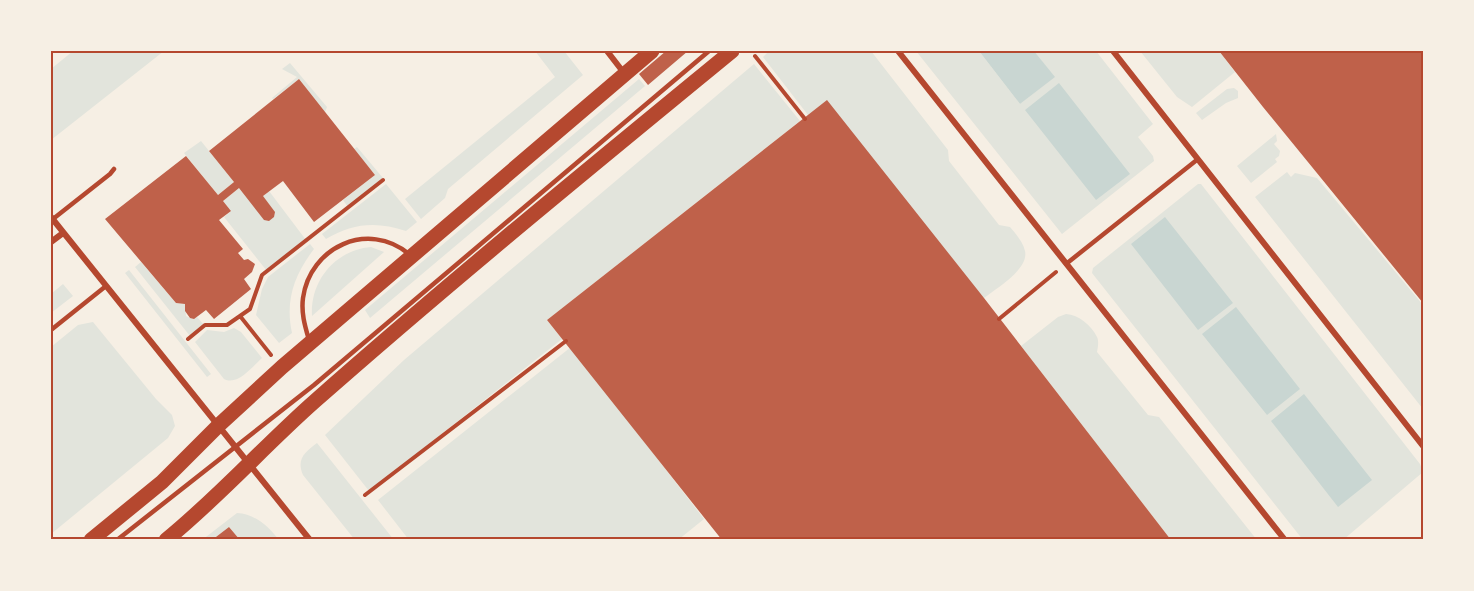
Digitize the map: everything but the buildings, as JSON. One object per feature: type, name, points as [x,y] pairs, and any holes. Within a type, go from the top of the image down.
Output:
[{"type":"main road","points":[[91,540],[162,482],[219,425],[310,342],[652,51]]},
{"type":"main road","points":[[166,540],[192,519],[314,403],[446,289],[732,51]]},
{"type":"street","points":[[607,51],[625,74]]},
{"type":"street","points":[[898,51],[1284,540]]},
{"type":"street","points":[[1113,51],[1423,446]]},
{"type":"street","points":[[52,218],[310,540]]},
{"type":"street","points":[[51,242],[63,233]]},
{"type":"lane","points":[[117,540],[323,377],[709,51]]},
{"type":"lane","points":[[1066,264],[1198,159]]},
{"type":"lane","points":[[52,218],[114,169]]},
{"type":"lane","points":[[310,342],[303,316],[303,297],[311,275],[328,254],[354,240],[372,238],[398,245],[411,256]]},
{"type":"lane","points":[[51,330],[106,286]]},
{"type":"path","points":[[754,56],[805,119]]},
{"type":"path","points":[[188,339],[205,325],[227,325],[250,309],[262,275],[383,180]]},
{"type":"path","points":[[999,319],[1066,264]]},
{"type":"path","points":[[240,316],[272,355]]},
{"type":"path","points":[[365,495],[566,340]]},
{"type":"shaded area","points":[[73,51],[164,51],[51,140],[51,69]]},
{"type":"shaded area","points":[[535,51],[564,51],[583,75],[448,189],[445,198],[421,219],[405,199],[555,77]]},
{"type":"shaded area","points":[[769,51],[871,51],[948,150],[949,161],[999,225],[1010,227],[1019,238],[1025,251],[1025,258],[1017,271],[984,298],[808,115],[763,57]]},
{"type":"shaded area","points":[[916,51],[979,51],[1020,104],[1054,77],[1034,51],[1096,51],[1153,124],[1138,137],[1153,156],[1154,161],[1062,234]]},
{"type":"shaded area","points":[[979,51],[1034,51],[1055,77],[1020,104]]},
{"type":"shaded area","points":[[1140,51],[1219,51],[1235,72],[1192,107],[1177,97]]},
{"type":"shaded area","points":[[290,63],[327,107],[325,112],[299,79],[272,98],[297,77],[282,69]]},
{"type":"shaded area","points":[[754,64],[800,121],[547,320],[562,339],[369,491],[325,435],[404,360]]},
{"type":"shaded area","points":[[639,79],[645,86],[370,318],[365,310]]},
{"type":"shaded area","points":[[1059,83],[1130,174],[1096,200],[1025,110]]},
{"type":"shaded area","points":[[1234,88],[1238,91],[1238,98],[1226,103],[1202,120],[1196,113],[1227,89]]},
{"type":"shaded area","points":[[1276,134],[1277,141],[1274,144],[1280,151],[1279,156],[1275,159],[1277,162],[1251,183],[1237,166]]},
{"type":"shaded area","points":[[201,141],[234,182],[218,195],[184,153]]},
{"type":"shaded area","points":[[357,147],[383,178],[348,207],[343,200],[375,175],[354,149]]},
{"type":"shaded area","points":[[1287,172],[1291,177],[1295,173],[1317,178],[1423,305],[1423,409],[1255,197]]},
{"type":"shaded area","points":[[386,184],[417,222],[406,231],[385,226],[365,225],[345,230],[326,239],[322,234]]},
{"type":"shaded area","points":[[1198,184],[1201,184],[1420,464],[1423,472],[1343,540],[1303,540],[1092,273],[1093,268]]},
{"type":"shaded area","points":[[239,188],[263,196],[269,191],[306,240],[267,271],[224,217],[231,211],[223,201]]},
{"type":"shaded area","points":[[1165,217],[1233,303],[1198,330],[1131,244]]},
{"type":"shaded area","points":[[310,244],[314,249],[301,269],[293,289],[290,310],[292,333],[279,343],[256,315],[262,289],[268,277]]},
{"type":"shaded area","points":[[371,247],[384,252],[312,316],[315,291],[327,270],[346,254]]},
{"type":"shaded area","points":[[141,262],[176,303],[185,304],[186,316],[197,317],[204,325],[190,336],[135,267]]},
{"type":"shaded area","points":[[129,270],[211,374],[207,377],[125,273]]},
{"type":"shaded area","points":[[63,284],[73,296],[51,313],[51,294]]},
{"type":"shaded area","points":[[1236,307],[1300,389],[1267,415],[1202,334]]},
{"type":"shaded area","points":[[1066,314],[1084,321],[1091,328],[1098,339],[1097,352],[1148,415],[1159,417],[1257,540],[1171,540],[1021,346],[1058,317]]},
{"type":"shaded area","points":[[93,322],[156,399],[172,415],[175,426],[168,438],[51,534],[51,347],[78,325]]},
{"type":"shaded area","points":[[234,328],[241,332],[262,358],[240,378],[229,380],[224,379],[195,342],[207,330],[224,332]]},
{"type":"shaded area","points":[[571,347],[704,519],[678,540],[409,540],[378,500]]},
{"type":"shaded area","points":[[1304,394],[1372,480],[1338,507],[1271,421]]},
{"type":"shaded area","points":[[317,443],[394,540],[355,540],[303,475],[301,460],[305,453]]},
{"type":"shaded area","points":[[237,513],[261,522],[279,540],[240,540],[229,527],[212,540],[202,540]]}]
